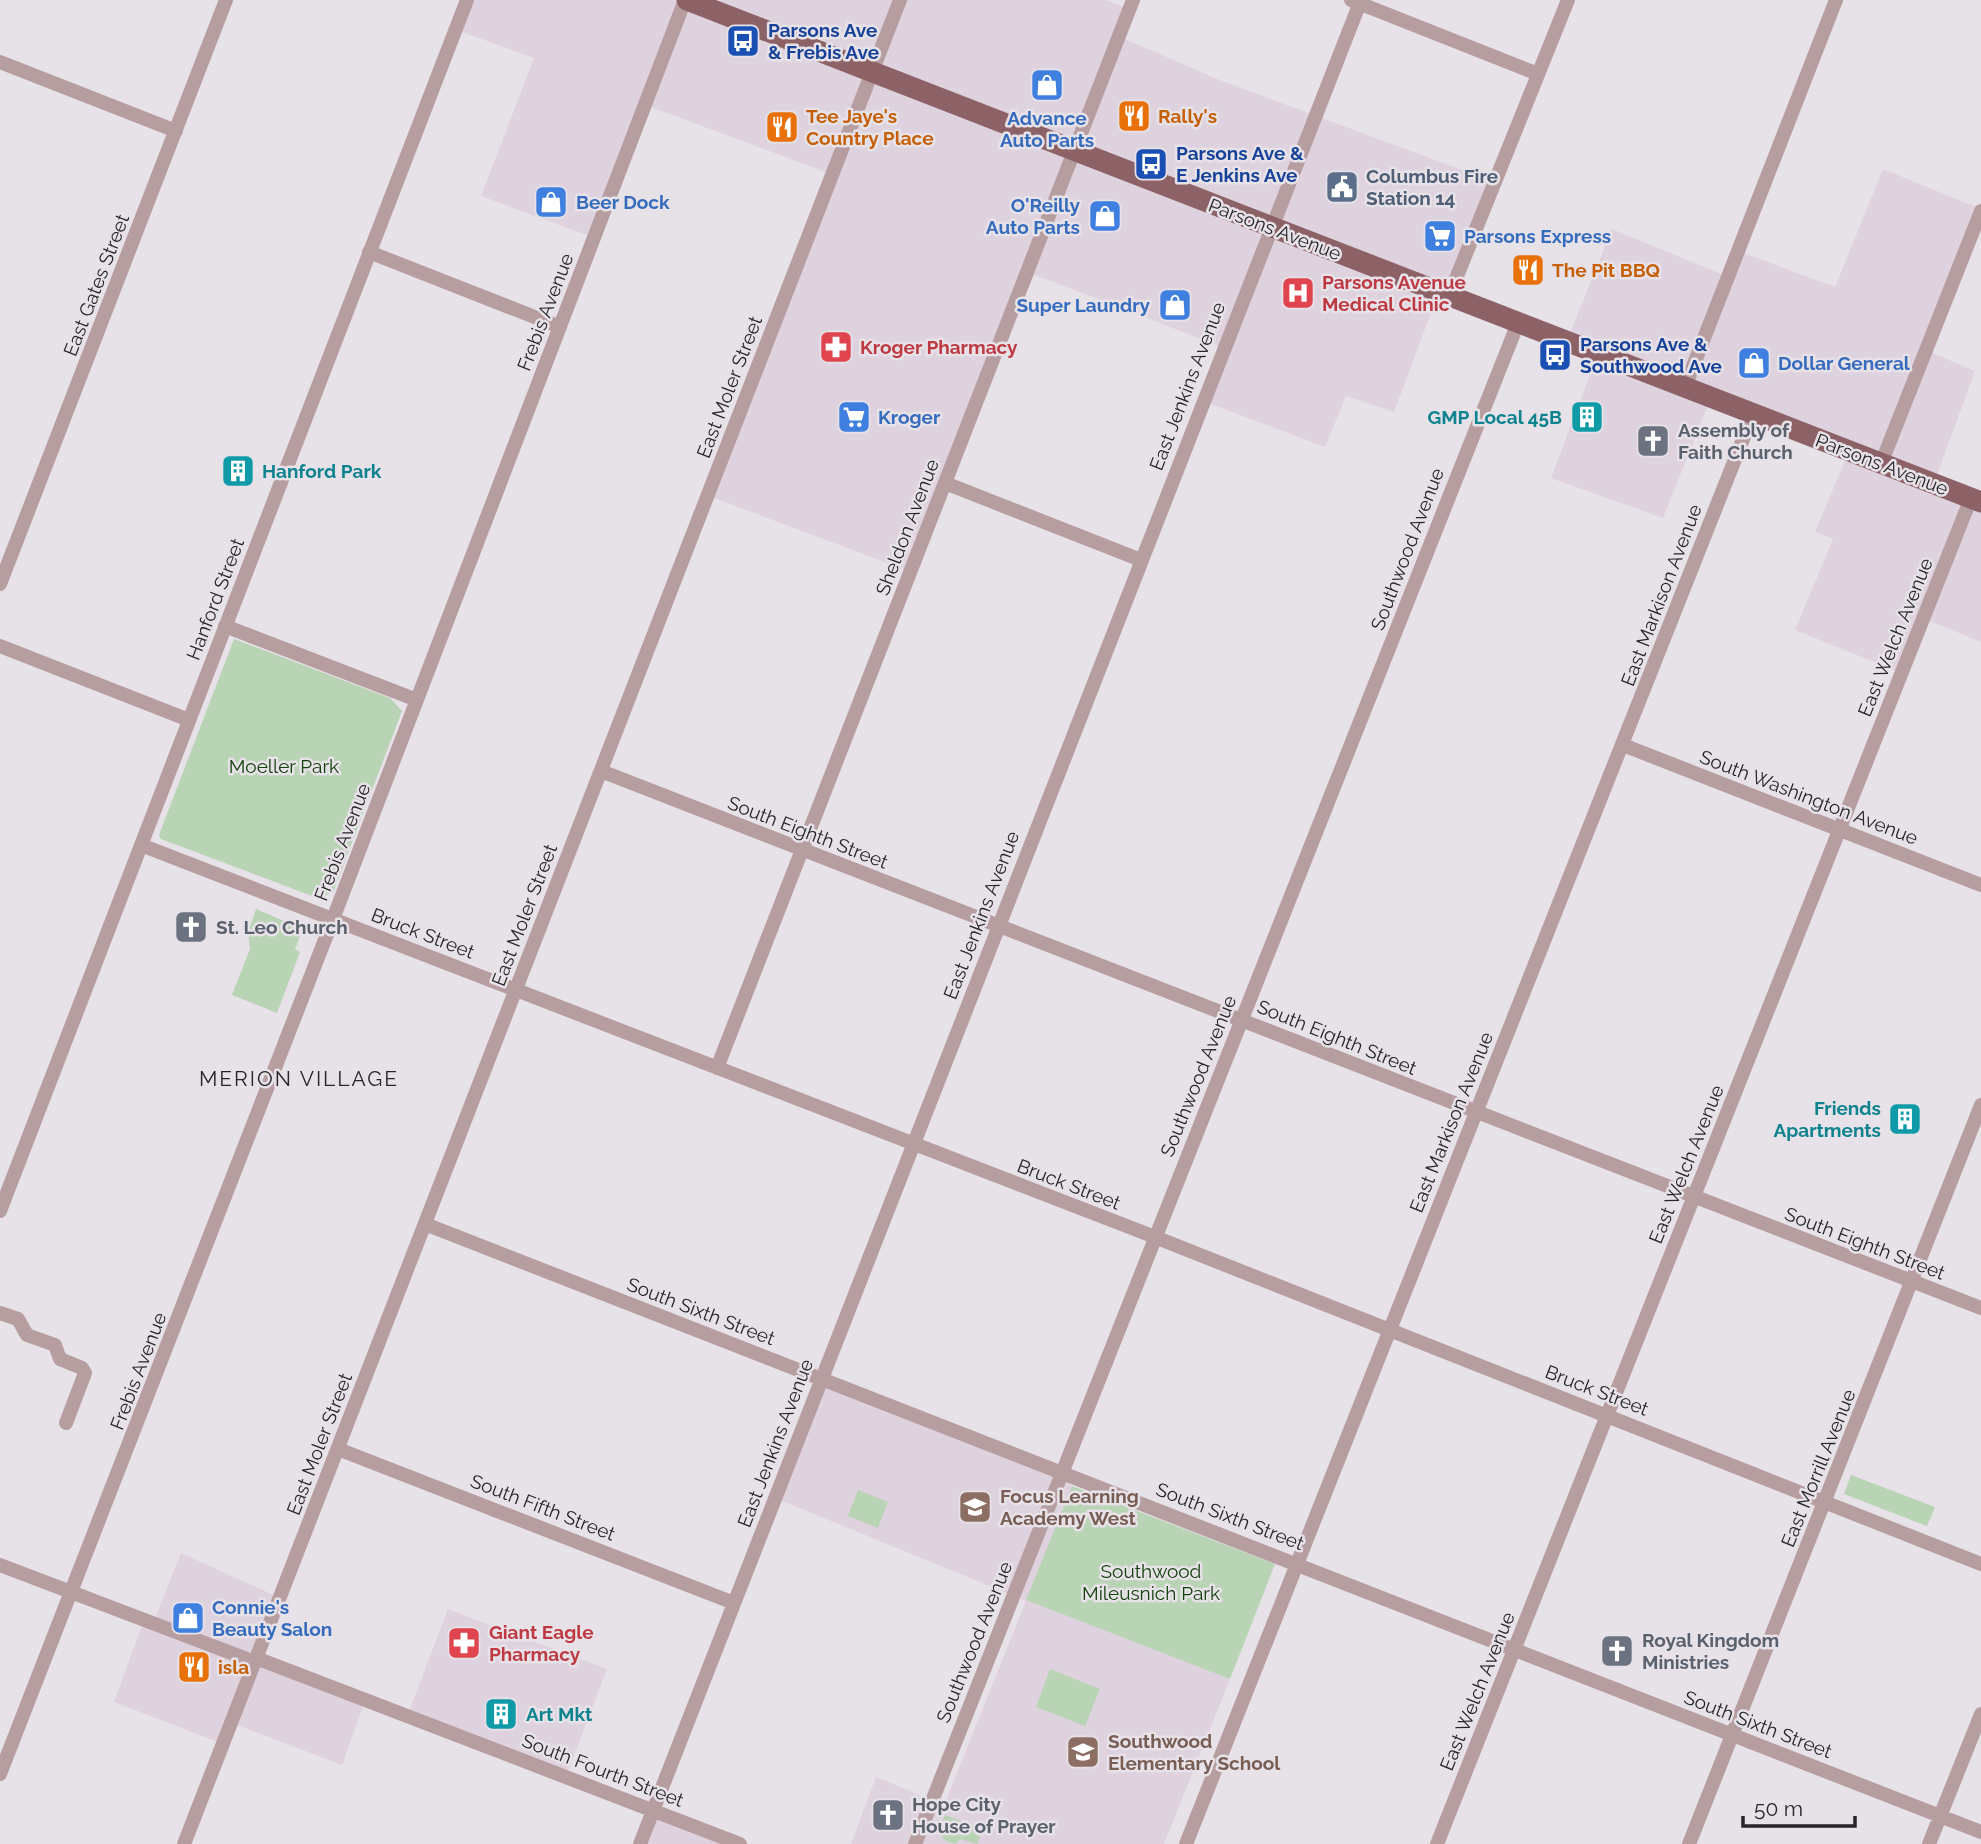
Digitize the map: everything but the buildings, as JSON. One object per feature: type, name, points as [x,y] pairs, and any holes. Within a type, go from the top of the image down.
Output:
[{"type":"main road","name":"Parsons Avenue","points":[[686,0],[1976,500]]},
{"type":"street","name":"East Gates Street","points":[[0,584],[226,0]]},
{"type":"street","name":"Hanford Street","points":[[0,1211],[467,0]]},
{"type":"street","name":"Frebis Avenue","points":[[0,1774],[333,919],[686,0]]},
{"type":"street","name":"East Moler Street","points":[[184,1844],[900,0]]},
{"type":"street","name":"Sheldon Avenue","points":[[717,1068],[1133,0]]},
{"type":"street","points":[[1448,296],[1568,0]]},
{"type":"street","points":[[1685,387],[1836,0]]},
{"type":"street","points":[[1357,1],[1538,74]]},
{"type":"street","name":"East Jenkins Avenue","points":[[640,1844],[1357,1]]},
{"type":"street","points":[[0,62],[176,131]]},
{"type":"street","points":[[1881,464],[1981,211]]},
{"type":"street","points":[[369,252],[561,327]]},
{"type":"street","name":"Southwood Avenue","points":[[915,1844],[1518,323]]},
{"type":"street","name":"East Markison Avenue","points":[[1186,1844],[1753,414]]},
{"type":"street","points":[[945,483],[1140,559]]},
{"type":"street","name":"East Welch Avenue","points":[[1437,1844],[1839,830],[1976,500]]},
{"type":"street","points":[[225,626],[417,700]]},
{"type":"street","points":[[0,646],[189,720]]},
{"type":"street","name":"South Washington Avenue","points":[[1625,739],[1839,830],[1981,885]]},
{"type":"street","name":"South Eighth Street","points":[[601,771],[1981,1308]]},
{"type":"street","name":"Bruck Street","points":[[141,845],[1155,1237],[1981,1564]]},
{"type":"street","name":"East Morrill Avenue","points":[[1689,1844],[1981,1105]]},
{"type":"street","name":"South Sixth Street","points":[[425,1224],[1296,1562],[1981,1832]]},
{"type":"street","points":[[0,1313],[18,1320],[27,1335],[55,1345],[60,1359],[82,1368],[85,1373],[66,1423]]},
{"type":"street","name":"South Fifth Street","points":[[338,1449],[734,1602]]},
{"type":"street","name":"South Fourth Street","points":[[0,1565],[740,1844]]},
{"type":"street","points":[[1929,1844],[1981,1714]]},
{"type":"shaded area","points":[[465,0],[1106,0],[1128,9],[1118,36],[1217,79],[1497,183],[1451,300],[1438,294],[1394,412],[1346,396],[1325,447],[1200,400],[1219,346],[1025,271],[909,571],[709,496],[831,174],[648,106],[592,237],[481,196],[534,58],[454,29]]},
{"type":"shaded area","points":[[1883,169],[1981,209],[1925,350],[1975,371],[1934,483],[1981,502],[1981,642],[1920,617],[1899,672],[1795,630],[1833,539],[1815,532],[1849,451],[1711,398],[1663,518],[1551,478],[1597,356],[1566,343],[1612,229],[1726,276],[1736,250],[1835,287]]},
{"type":"shaded area","points":[[816,1379],[1060,1471],[1072,1486],[1027,1600],[1230,1679],[1164,1844],[851,1844],[876,1777],[944,1805],[1026,1601],[770,1496]]},
{"type":"shaded area","points":[[181,1553],[276,1596],[253,1657],[365,1701],[342,1765],[229,1722],[220,1743],[114,1702],[144,1620],[153,1623]]},
{"type":"shaded area","points":[[448,1609],[607,1669],[567,1774],[408,1714]]},
{"type":"shaded area","points":[[651,1815],[732,1844],[639,1844]]},
{"type":"green space","name":"Moeller Park","points":[[234,639],[390,698],[402,711],[334,890],[320,899],[161,839],[159,835]]},
{"type":"green space","points":[[256,909],[303,929],[295,949],[300,952],[277,1013],[232,995],[250,949],[248,933]]},
{"type":"green space","points":[[1851,1475],[1935,1507],[1927,1526],[1844,1494]]},
{"type":"green space","name":"Southwood Mileusnich Park","points":[[1072,1486],[1275,1564],[1230,1679],[1026,1600]]},
{"type":"green space","points":[[858,1490],[888,1502],[878,1528],[848,1516]]},
{"type":"green space","points":[[1050,1669],[1100,1689],[1085,1726],[1036,1707]]},
{"type":"green space","points":[[945,1815],[983,1829],[977,1844],[960,1839],[955,1844],[944,1840],[939,1830]]},
{"type":"place","name":"Parsons Ave & Frebis Ave","points":[[743,41]]},
{"type":"place","name":"Advance Auto Parts","points":[[1047,85]]},
{"type":"place","name":"Rally's","points":[[1134,116]]},
{"type":"place","name":"Tee Jaye's Country Place","points":[[782,127]]},
{"type":"place","name":"Parsons Ave & E Jenkins Ave","points":[[1151,164]]},
{"type":"place","name":"Columbus Fire Station 14","points":[[1342,187]]},
{"type":"place","name":"Beer Dock","points":[[551,202]]},
{"type":"place","name":"O'Reilly Auto Parts","points":[[1105,216]]},
{"type":"place","name":"Parsons Express","points":[[1440,236]]},
{"type":"place","name":"The Pit BBQ","points":[[1528,270]]},
{"type":"place","name":"Parsons Avenue Medical Clinic","points":[[1298,293]]},
{"type":"place","name":"Super Laundry","points":[[1175,305]]},
{"type":"place","name":"Kroger Pharmacy","points":[[836,347]]},
{"type":"place","name":"Parsons Ave & Southwood Ave","points":[[1555,355]]},
{"type":"place","name":"Dollar General","points":[[1754,363]]},
{"type":"place","name":"Kroger","points":[[854,417]]},
{"type":"place","name":"GMP Local 45B","points":[[1587,417]]},
{"type":"place","name":"Assembly of Faith Church","points":[[1653,441]]},
{"type":"place","name":"Hanford Park","points":[[238,471]]},
{"type":"place","name":"St. Leo Church","points":[[191,927]]},
{"type":"place","name":"Friends Apartments","points":[[1905,1119]]},
{"type":"place","name":"Focus Learning Academy West","points":[[975,1507]]},
{"type":"place","name":"Connie's Beauty Salon","points":[[188,1618]]},
{"type":"place","name":"Giant Eagle Pharmacy","points":[[464,1643]]},
{"type":"place","name":"Royal Kingdom Ministries","points":[[1617,1651]]},
{"type":"place","name":"isla","points":[[194,1667]]},
{"type":"place","name":"Art Mkt","points":[[501,1714]]},
{"type":"place","name":"Southwood Elementary School","points":[[1083,1752]]},
{"type":"place","name":"Hope City House of Prayer","points":[[888,1815]]},
{"type":"district","name":"MERION VILLAGE","points":[[299,1079]]}]
